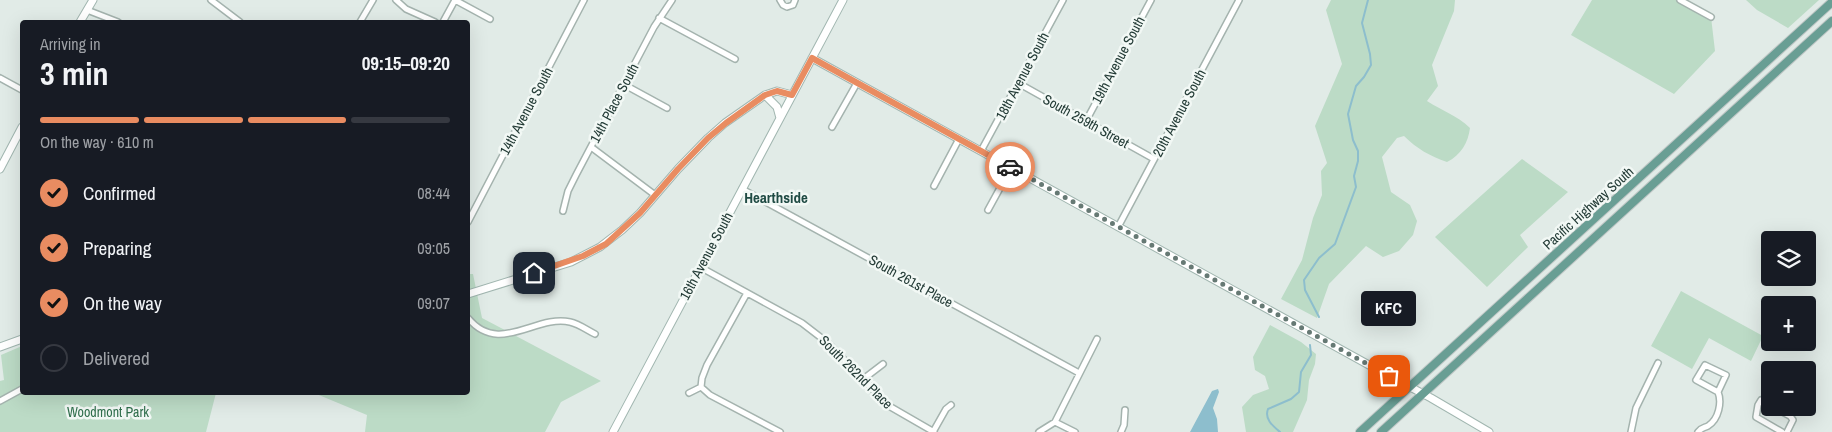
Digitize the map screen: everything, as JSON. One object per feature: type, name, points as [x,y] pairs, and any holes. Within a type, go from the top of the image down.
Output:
[{"type":"main road","points":[[81,20],[92,0]]},
{"type":"main road","name":"16th Avenue South","points":[[613,432],[843,0]]},
{"type":"main road","name":"Pacific Highway South","points":[[1360,432],[1832,2]]},
{"type":"main road","name":"Pacific Highway South","points":[[1381,432],[1832,21]]},
{"type":"main road","points":[[812,58],[1489,432]]},
{"type":"main road","points":[[470,293],[571,262],[593,251],[622,230],[640,213],[654,195],[708,138],[743,110],[765,95],[777,91],[792,95]]},
{"type":"main road","points":[[765,95],[777,107],[780,118]]},
{"type":"main road","points":[[0,169],[20,131]]},
{"type":"main road","points":[[0,347],[20,340]]},
{"type":"street","points":[[211,0],[237,20]]},
{"type":"street","points":[[361,20],[373,0]]},
{"type":"street","points":[[396,0],[406,9],[431,20]]},
{"type":"street","points":[[444,20],[455,0],[490,19]]},
{"type":"street","name":"14th Avenue South","points":[[470,218],[584,0]]},
{"type":"street","name":"14th Place South","points":[[563,211],[568,191],[623,84],[672,0]]},
{"type":"street","points":[[780,0],[787,7],[791,6],[794,0]]},
{"type":"street","name":"18th Avenue South","points":[[981,151],[1062,0]]},
{"type":"street","name":"19th Avenue South","points":[[1086,121],[1151,0]]},
{"type":"street","name":"20th Avenue South","points":[[1118,227],[1239,0]]},
{"type":"street","points":[[1680,0],[1711,17]]},
{"type":"street","points":[[87,10],[113,20]]},
{"type":"street","points":[[660,18],[735,59]]},
{"type":"street","points":[[0,78],[20,89]]},
{"type":"street","points":[[832,127],[857,83]]},
{"type":"street","points":[[623,84],[667,108]]},
{"type":"street","name":"South 259th Street","points":[[1018,84],[1154,159]]},
{"type":"street","points":[[934,186],[959,139]]},
{"type":"street","points":[[591,147],[654,195]]},
{"type":"street","points":[[988,210],[1012,168]]},
{"type":"street","name":"South 261st Place","points":[[742,189],[1079,373]]},
{"type":"street","name":"South 262nd Place","points":[[700,267],[816,332],[888,406],[934,432]]},
{"type":"street","points":[[701,387],[707,365],[747,293]]},
{"type":"street","points":[[470,320],[477,326],[495,334],[510,334],[540,325],[559,322],[570,322],[595,334]]},
{"type":"street","points":[[1039,432],[1055,422],[1097,339]]},
{"type":"street","points":[[1632,432],[1636,408],[1658,363]]},
{"type":"street","points":[[862,380],[883,364]]},
{"type":"street","points":[[1698,432],[1700,429],[1708,426],[1719,408],[1720,399],[1718,392],[1726,375],[1705,365],[1696,380],[1718,392]]},
{"type":"street","points":[[689,393],[701,387]]},
{"type":"street","points":[[701,387],[710,396],[780,432]]},
{"type":"street","points":[[0,401],[20,390]]},
{"type":"street","points":[[1761,400],[1756,417],[1782,432]]},
{"type":"street","points":[[934,432],[946,408],[951,405]]},
{"type":"street","points":[[1120,432],[1124,425],[1125,410]]},
{"type":"street","points":[[1787,432],[1793,420],[1790,416]]},
{"type":"street","points":[[1055,422],[1075,432]]},
{"type":"green space","points":[[1331,0],[1455,0],[1454,11],[1432,65],[1438,86],[1427,101],[1455,116],[1470,128],[1468,139],[1463,148],[1447,162],[1424,152],[1404,136],[1397,138],[1382,157],[1391,192],[1410,205],[1417,221],[1413,235],[1399,251],[1383,257],[1366,246],[1329,284],[1317,318],[1281,299],[1302,260],[1313,218],[1322,195],[1321,171],[1327,163],[1315,126],[1342,64],[1326,10]]},
{"type":"green space","points":[[1592,0],[1680,0],[1711,17],[1715,51],[1674,94],[1571,35]]},
{"type":"green space","points":[[1746,0],[1819,0],[1788,28],[1757,10]]},
{"type":"green space","points":[[1522,159],[1568,192],[1520,235],[1528,247],[1487,287],[1435,237]]},
{"type":"green space","points":[[470,274],[473,274],[482,318],[601,381],[561,402],[545,432],[365,432],[367,415],[319,395],[470,395]]},
{"type":"green space","points":[[1681,291],[1761,335],[1761,340],[1751,361],[1709,338],[1692,369],[1651,346]]},
{"type":"green space","points":[[1270,325],[1301,342],[1316,354],[1315,364],[1309,380],[1307,400],[1293,432],[1246,432],[1242,407],[1253,395],[1269,389],[1265,376],[1255,370],[1253,357]]},
{"type":"green space","name":"Woodmont Park","points":[[20,347],[20,395],[215,395],[206,432],[0,432],[0,381],[4,380],[1,355]]},
{"type":"water","points":[[1218,389],[1219,392],[1213,408],[1217,419],[1218,432],[1190,432],[1212,391]]},
{"type":"waterway","points":[[1319,317],[1305,290],[1304,280],[1319,258],[1335,244],[1356,187],[1354,176],[1358,161],[1358,151],[1353,140],[1348,114],[1356,86],[1371,65],[1362,23],[1368,0]]},
{"type":"waterway","points":[[1280,432],[1268,419],[1268,409],[1291,399],[1299,392],[1301,372],[1311,355],[1310,345]]},
{"type":"way so far","points":[[1010,167],[1389,376]]},
{"type":"place","name":"KFC","points":[[1389,376]]},
{"type":"district","name":"Hearthside","points":[[776,198]]},
{"type":"route","points":[[534,273],[571,262],[606,244],[640,213],[678,169],[708,138],[726,123],[765,95],[782,91],[792,95],[812,58],[1010,167]]}]
